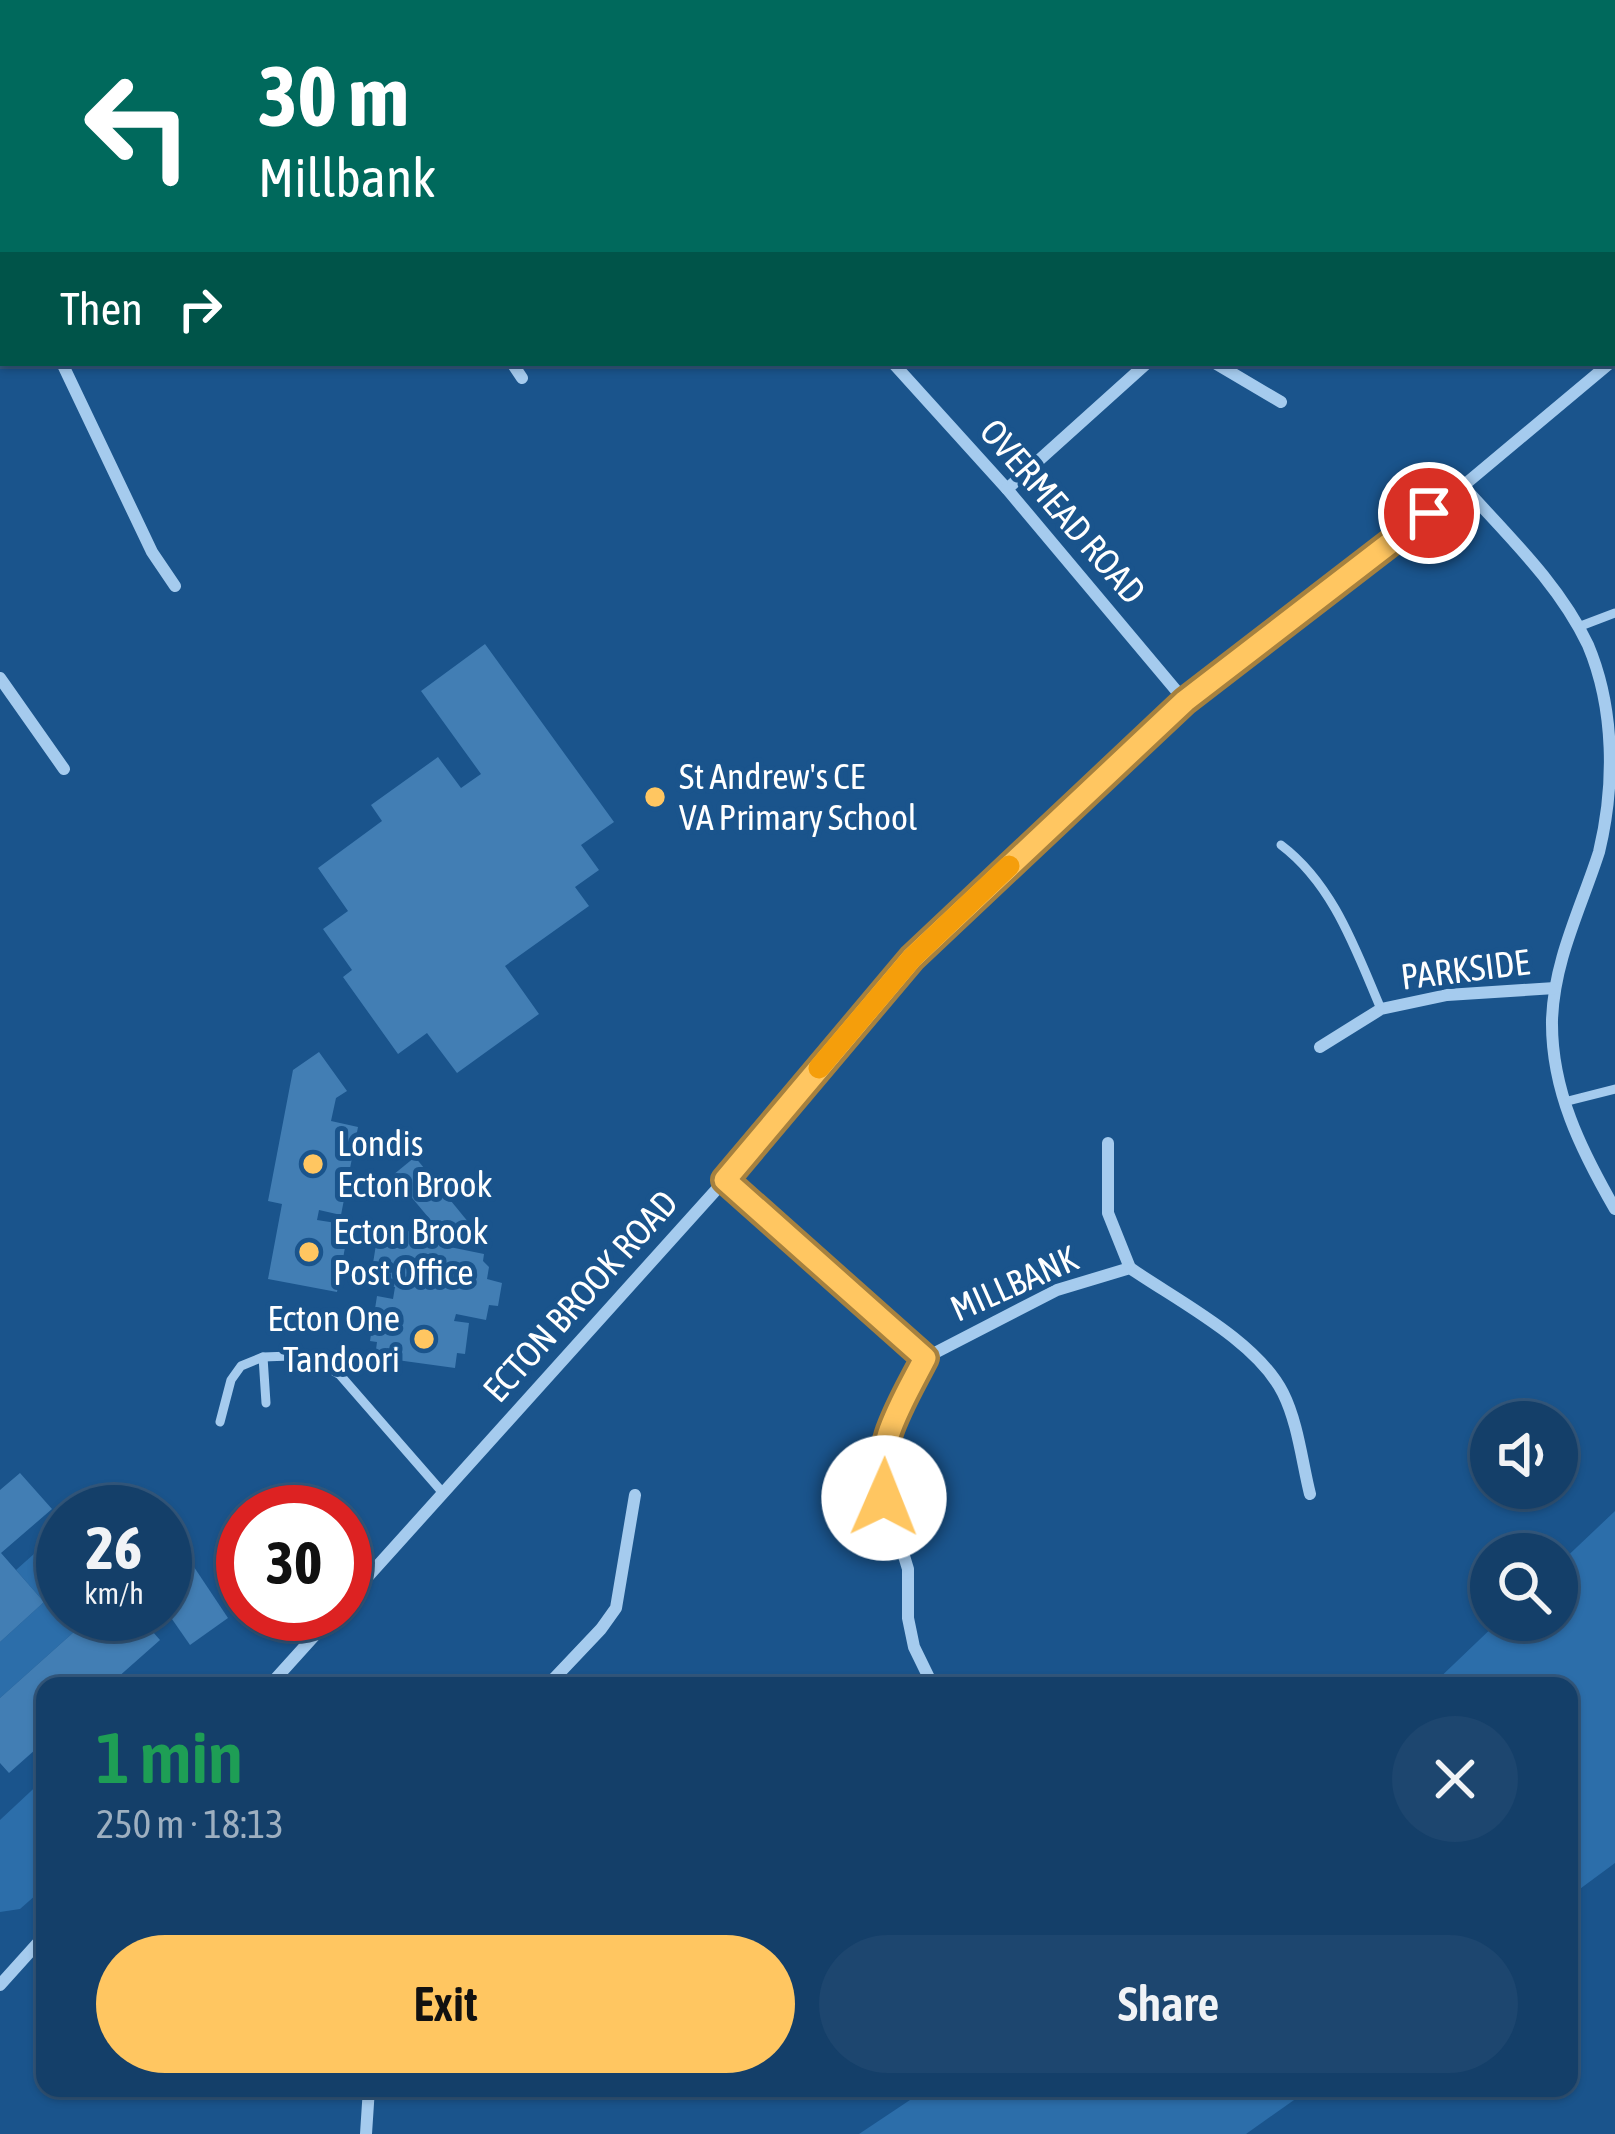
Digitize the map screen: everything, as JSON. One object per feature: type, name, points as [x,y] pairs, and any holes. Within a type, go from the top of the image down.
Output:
[{"type":"street","points":[[63,366],[152,552],[175,586]]},
{"type":"street","points":[[514,366],[522,378]]},
{"type":"street","name":"OVERMEAD ROAD","points":[[896,366],[1007,489],[1185,701]]},
{"type":"street","points":[[1007,489],[1144,366]]},
{"type":"street","points":[[1219,366],[1281,402]]},
{"type":"street","name":"ECTON BROOK ROAD","points":[[372,1572],[725,1180],[912,958],[1185,701],[1463,486],[1606,366]]},
{"type":"street","name":"PARKSIDE","points":[[1463,486],[1541,572],[1579,627],[1597,668],[1613,747],[1608,850],[1564,947],[1555,988],[1554,1052],[1575,1137],[1615,1209]]},
{"type":"street","points":[[0,678],[64,769]]},
{"type":"street","name":"PARKSIDE","points":[[1320,1047],[1382,1010],[1447,995],[1555,988]]},
{"type":"street","name":"MILLBANK","points":[[1108,1143],[1108,1213],[1130,1268],[1244,1346],[1275,1379],[1286,1397],[1310,1494]]},
{"type":"street","name":"MILLBANK","points":[[725,1180],[925,1358]]},
{"type":"street","name":"MILLBANK","points":[[929,1677],[914,1647],[908,1618],[908,1569],[879,1474],[886,1438],[925,1358],[1057,1290],[1130,1268]]},
{"type":"street","points":[[556,1677],[616,1608],[635,1495]]},
{"type":"street","points":[[277,1677],[310,1641]]},
{"type":"street","points":[[2,1979],[36,1944]]},
{"type":"street","points":[[366,2134],[368,2097]]},
{"type":"lane","points":[[1579,627],[1615,613]]},
{"type":"lane","points":[[1281,845],[1302,861],[1329,897],[1382,1010]]},
{"type":"lane","points":[[1564,1102],[1615,1089]]},
{"type":"lane","points":[[220,1422],[231,1380],[241,1366],[263,1358],[318,1362],[340,1375],[443,1493]]},
{"type":"lane","points":[[263,1358],[266,1403]]},
{"type":"shaded area","points":[[1615,1511],[1615,1863],[1578,1890],[1578,1677],[1440,1677],[1478,1641],[1578,1641],[1578,1546]]},
{"type":"shaded area","points":[[36,1552],[36,1593],[16,1570]]},
{"type":"shaded area","points":[[36,1609],[36,1641],[64,1641],[0,1698],[0,1642]]},
{"type":"shaded area","points":[[36,1786],[36,1895],[20,1909],[0,1912],[0,1820]]},
{"type":"shaded area","points":[[914,2097],[1298,2097],[1246,2134],[859,2134]]},
{"type":"building","points":[[485,644],[614,822],[581,845],[599,870],[575,887],[589,906],[505,966],[539,1014],[457,1073],[427,1033],[398,1054],[343,977],[352,970],[323,929],[348,911],[318,868],[382,821],[371,805],[438,757],[461,788],[481,774],[421,691]]},
{"type":"building","points":[[319,1052],[347,1091],[336,1098],[331,1121],[358,1127],[341,1215],[319,1210],[317,1220],[349,1225],[337,1292],[268,1279],[282,1204],[268,1201],[293,1070]]},
{"type":"building","points":[[415,1157],[469,1223],[448,1241],[393,1175]]},
{"type":"building","points":[[379,1226],[442,1237],[440,1245],[484,1254],[487,1279],[502,1283],[498,1306],[489,1305],[486,1320],[456,1314],[454,1321],[469,1323],[465,1354],[457,1353],[455,1368],[375,1357],[377,1342],[370,1341],[377,1296],[393,1299],[395,1287],[370,1282]]},
{"type":"building","points":[[20,1473],[36,1491],[36,1523],[1,1553],[36,1593],[36,1609],[0,1642],[0,1490]]},
{"type":"building","points":[[192,1564],[216,1600],[216,1627],[190,1645]]},
{"type":"building","points":[[64,1641],[159,1641],[118,1677],[36,1677],[36,1749],[9,1773],[0,1763],[0,1698]]},
{"type":"slow traffic","points":[[819,1068],[912,958],[1009,866]]},
{"type":"place","name":"St Andrew's CE VA Primary School","points":[[655,797]]},
{"type":"place","name":"Londis Ecton Brook","points":[[313,1164]]},
{"type":"place","name":"Ecton Brook Post Office","points":[[309,1252]]},
{"type":"place","name":"Ecton One Tandoori","points":[[424,1339]]},
{"type":"route","points":[[884,1498],[879,1474],[886,1438],[925,1358],[725,1180],[912,958],[1185,701],[1429,513]]}]
